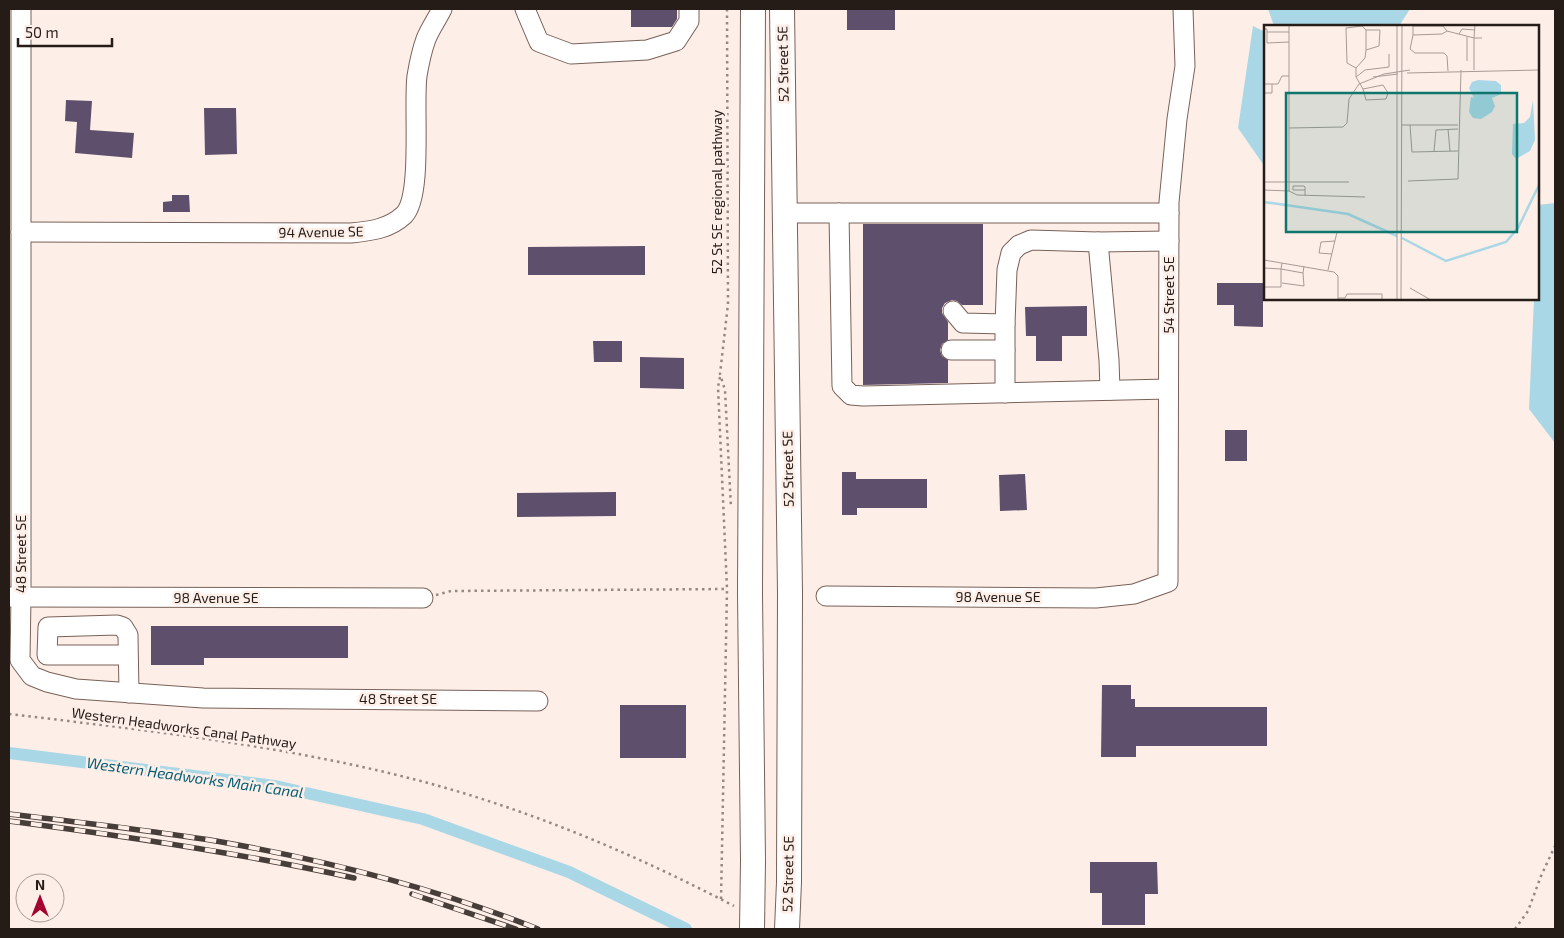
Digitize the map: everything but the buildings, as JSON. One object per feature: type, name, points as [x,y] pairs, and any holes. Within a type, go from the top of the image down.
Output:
[{"type":"main road","points":[[752,929],[750,593],[753,9]]},
{"type":"main road","name":"52 Street SE","points":[[782,9],[790,593],[789,882],[787,929]]},
{"type":"street","name":"48 Street SE","points":[[21,9],[21,232],[15,432],[14,660],[32,676],[47,682],[76,689],[128,693],[203,698],[538,700]]},
{"type":"street","name":"94 Avenue SE","points":[[21,232],[351,233],[373,231],[387,226],[405,214],[412,202],[415,180],[417,77],[426,38],[442,9]]},
{"type":"street","points":[[525,9],[539,42],[571,54],[647,50],[676,41],[689,21],[689,9]]},
{"type":"street","name":"54 Street SE","points":[[1168,582],[1169,213],[1177,119],[1185,66],[1183,9]]},
{"type":"street","points":[[785,213],[1169,213]]},
{"type":"street","points":[[839,213],[842,386],[851,395],[1168,388]]},
{"type":"street","points":[[1005,393],[1007,270],[1011,253],[1019,244],[1031,240],[1098,242],[1169,241]]},
{"type":"street","points":[[1098,242],[1110,390]]},
{"type":"street","points":[[953,311],[963,323],[1005,324]]},
{"type":"street","points":[[950,350],[1005,350]]},
{"type":"street","name":"98 Avenue SE","points":[[826,596],[1096,598],[1134,594],[1168,582]]},
{"type":"street","name":"98 Avenue SE","points":[[15,597],[423,598]]},
{"type":"street","points":[[128,655],[128,693]]},
{"type":"path","name":"52 St SE regional pathway","points":[[722,900],[726,589],[718,388],[728,304],[726,9]]},
{"type":"path","points":[[423,598],[451,591],[726,589]]},
{"type":"path","name":"Western Headworks Canal Pathway","points":[[9,714],[253,745],[351,764],[439,786],[521,812],[584,835],[722,900]]},
{"type":"path","points":[[1516,929],[1528,911],[1555,846]]},
{"type":"water","points":[[1268,9],[1410,9],[1400,25],[1274,25]]},
{"type":"water","points":[[1253,26],[1264,32],[1264,166],[1238,128]]},
{"type":"water","points":[[1555,203],[1555,443],[1529,409],[1534,300],[1539,300],[1539,205]]},
{"type":"waterway","name":"Western Headworks Main Canal","points":[[9,753],[275,786],[423,819],[569,872],[686,929]]},
{"type":"railway","points":[[9,814],[190,837],[298,857],[420,888],[538,929]]},
{"type":"railway","points":[[9,821],[182,846],[354,878]]},
{"type":"railway","points":[[412,894],[516,929]]}]
